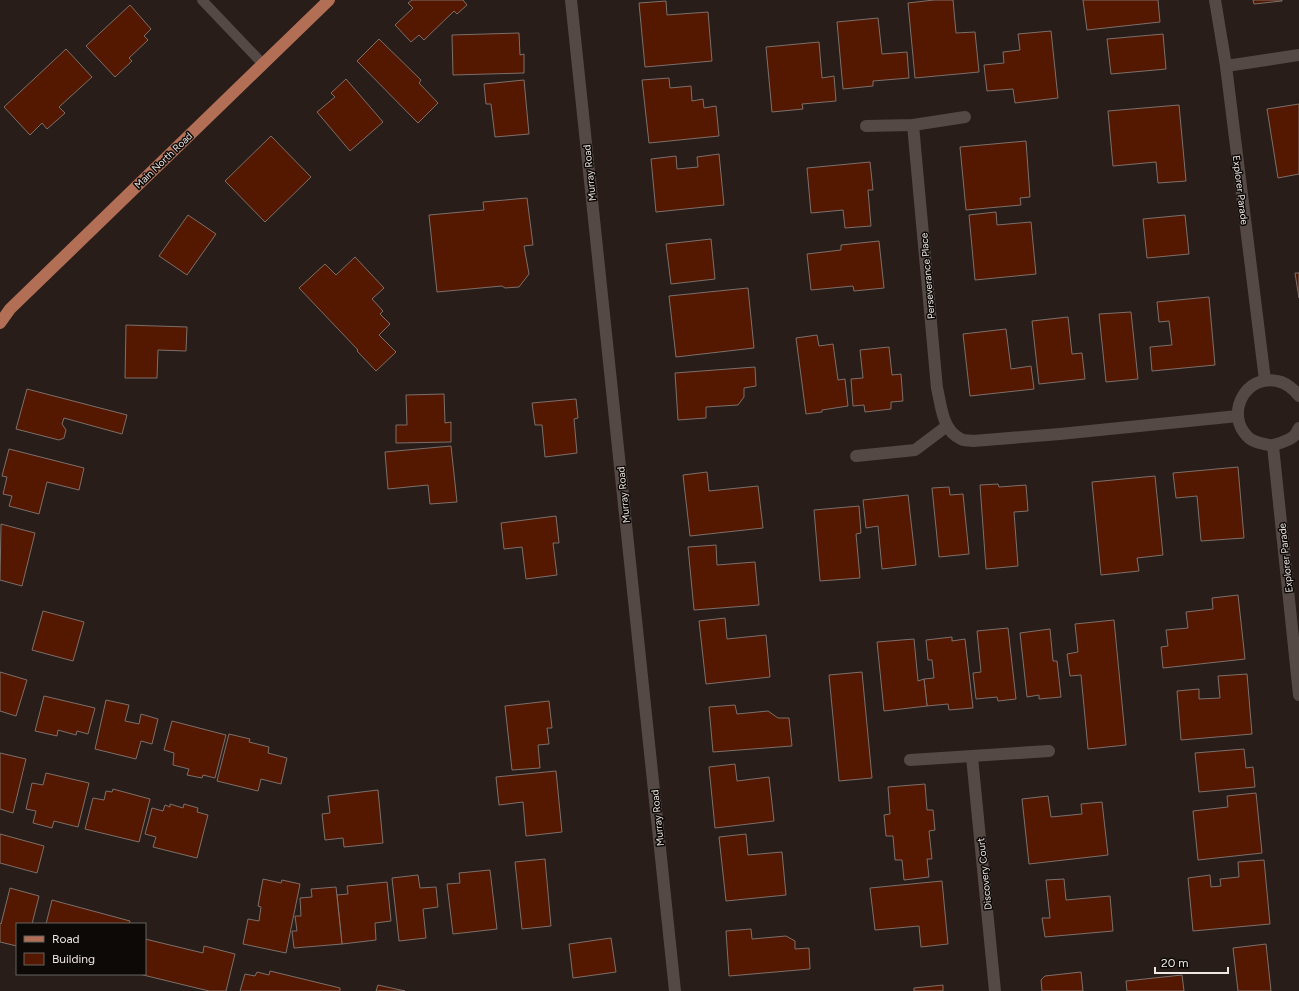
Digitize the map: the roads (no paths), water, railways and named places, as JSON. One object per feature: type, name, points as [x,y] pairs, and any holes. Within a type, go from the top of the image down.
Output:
[{"type":"main road","name":"Main North Road","points":[[0,323],[10,309],[329,0]]},
{"type":"street","name":"Murray Road","points":[[571,0],[675,991]]},
{"type":"street","name":"Explorer Parade","points":[[1215,0],[1226,66],[1265,380]]},
{"type":"street","points":[[1226,66],[1299,55]]},
{"type":"street","points":[[866,126],[913,125],[965,116]]},
{"type":"street","name":"Perseverance Place","points":[[913,125],[937,388],[947,426]]},
{"type":"street","points":[[1299,396],[1294,389],[1283,382],[1265,380],[1255,383],[1247,389],[1241,400],[1238,416],[1240,426],[1247,436],[1257,442],[1273,446],[1294,436],[1299,428]]},
{"type":"street","points":[[856,456],[915,450],[947,426],[952,433],[961,439],[973,441],[1238,416]]},
{"type":"street","name":"Explorer Parade","points":[[1273,446],[1299,688]]},
{"type":"street","points":[[910,760],[972,757],[1049,750]]},
{"type":"street","name":"Discovery Court","points":[[972,757],[995,991]]},
{"type":"lane","points":[[202,0],[263,64]]}]
